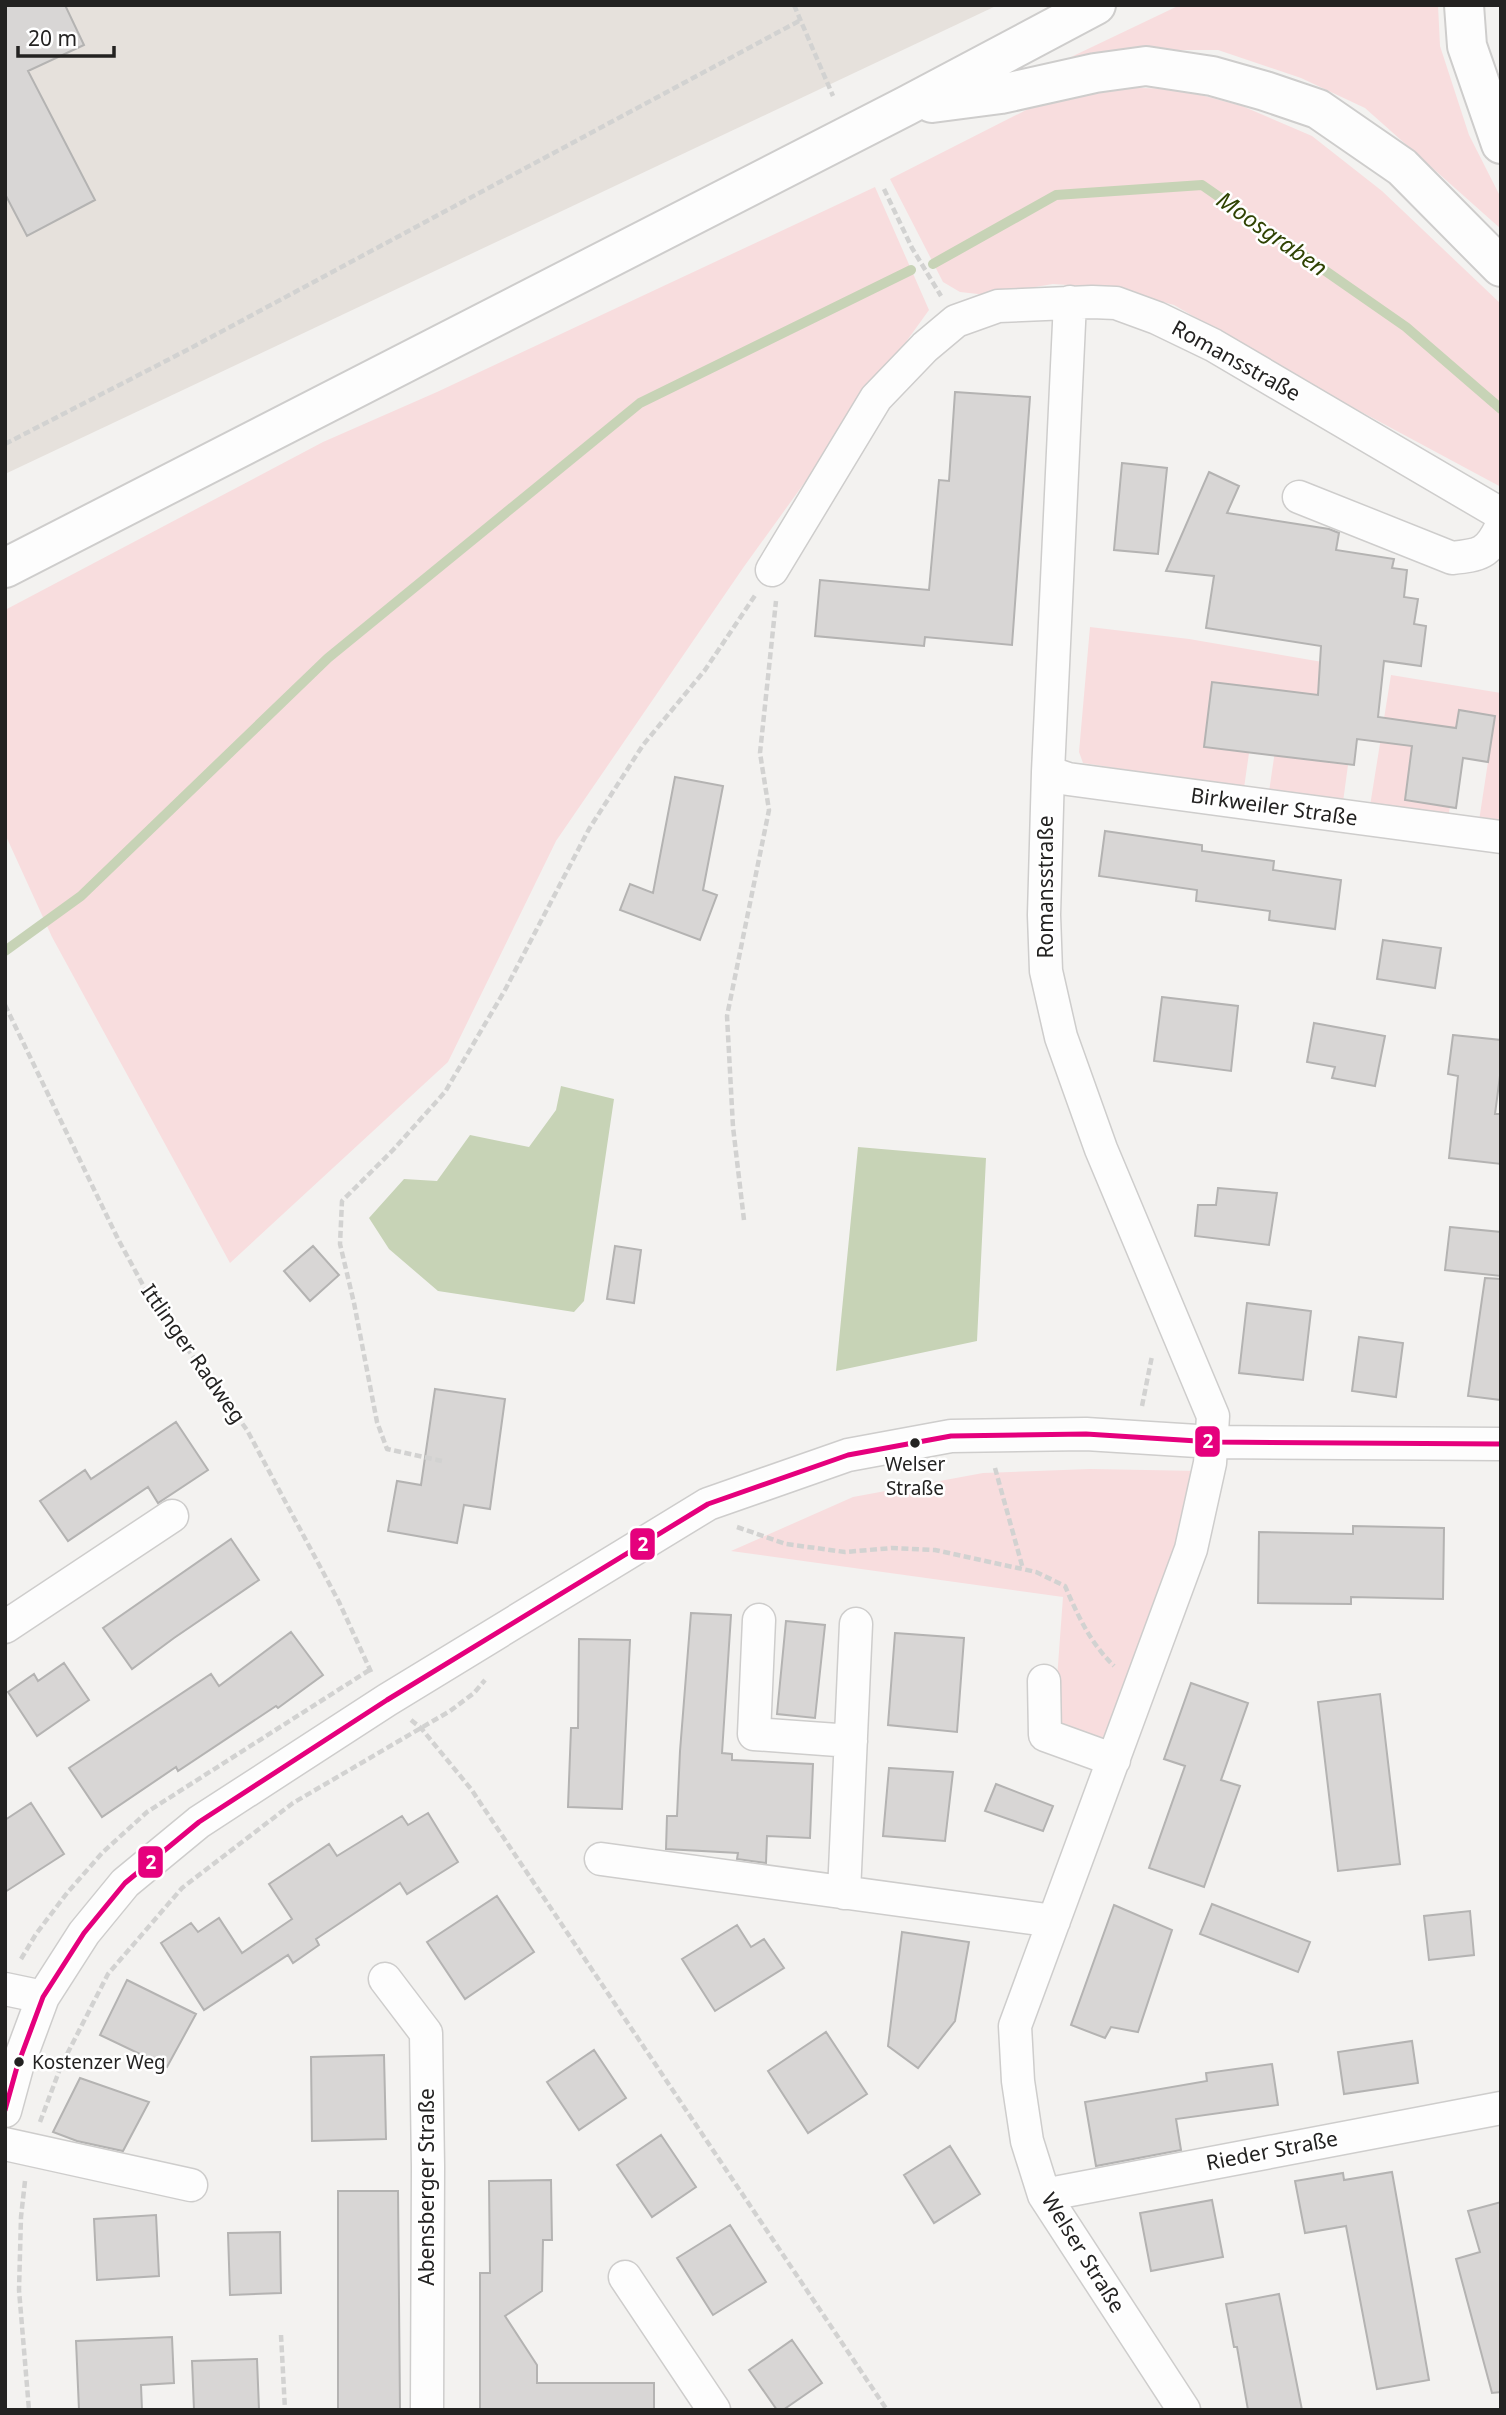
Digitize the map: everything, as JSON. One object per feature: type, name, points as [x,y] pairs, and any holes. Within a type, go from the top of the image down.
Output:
[{"type":"highway","points":[[5,568],[906,106],[1096,5]]},
{"type":"highway","points":[[1464,5],[1467,46],[1501,144]]},
{"type":"highway","points":[[906,106],[1001,94],[1096,73],[1146,66],[1212,76],[1318,109],[1402,167],[1501,267]]},
{"type":"street","name":"Romansstraße","points":[[1070,302],[1048,772],[1044,915],[1046,971],[1061,1037],[1101,1149],[1213,1416],[1213,1442]]},
{"type":"street","name":"Romansstraße","points":[[776,562],[876,398],[925,347],[956,321],[998,306],[1070,302],[1116,303],[1168,323],[1213,345],[1501,514]]},
{"type":"street","points":[[1299,497],[1452,558],[1478,555],[1494,541],[1501,527]]},
{"type":"street","name":"Birkweiler Straße","points":[[1048,772],[1068,779],[1501,837]]},
{"type":"street","points":[[5,2111],[17,2067],[43,1997],[84,1933],[125,1883],[199,1822],[427,1675],[708,1504],[848,1455],[951,1436],[1086,1434],[1213,1442],[1501,1444]]},
{"type":"street","name":"Welser Straße","points":[[1184,2410],[1044,2195],[1027,2141],[1018,2081],[1015,2026],[1191,1549],[1213,1442]]},
{"type":"street","points":[[5,1627],[172,1516]]},
{"type":"street","points":[[759,1620],[754,1734],[851,1741]]},
{"type":"street","points":[[844,1892],[856,1624]]},
{"type":"street","points":[[1044,1681],[1045,1735],[1114,1760]]},
{"type":"street","points":[[601,1859],[1054,1922]]},
{"type":"street","name":"Abensberger Straße","points":[[385,1979],[426,2033],[426,2410]]},
{"type":"street","points":[[5,1989],[43,1997]]},
{"type":"street","name":"Rieder Straße","points":[[1044,2195],[1501,2108]]},
{"type":"street","points":[[17,2147],[191,2185]]},
{"type":"street","points":[[625,2277],[714,2410]]},
{"type":"path","points":[[794,5],[833,96]]},
{"type":"path","points":[[5,444],[189,349],[799,21]]},
{"type":"path","points":[[884,189],[912,247],[956,321]]},
{"type":"path","points":[[744,1220],[733,1126],[727,1016],[769,810],[760,753],[776,562]]},
{"type":"path","points":[[442,1461],[387,1449],[377,1422],[340,1244],[342,1201],[445,1092],[505,990],[589,829],[643,745],[705,670],[776,562]]},
{"type":"path","name":"Ittlinger Radweg","points":[[5,1005],[118,1239],[150,1298],[247,1430],[339,1602],[369,1670],[387,1700],[421,1728],[471,1789],[887,2410]]},
{"type":"path","points":[[982,1468],[1007,1466]]},
{"type":"path","points":[[995,1467],[1023,1569]]},
{"type":"path","points":[[735,1527],[786,1544],[845,1552],[892,1548],[935,1550],[1037,1572],[1065,1586],[1080,1620],[1101,1654],[1122,1674],[1142,1685]]},
{"type":"path","points":[[29,2410],[19,2290],[21,2217],[17,2147],[108,1974],[182,1888],[293,1803],[421,1728],[474,1693],[489,1676]]},
{"type":"path","points":[[281,2335],[285,2410]]},
{"type":"shaded area","points":[[5,5],[998,5],[5,474]]},
{"type":"shaded area","points":[[1180,5],[1438,5],[1440,46],[1469,135],[1501,198],[1501,229],[1365,108],[1301,78],[1218,50],[1126,50],[1071,57]]},
{"type":"shaded area","points":[[1099,87],[1178,89],[1242,106],[1312,136],[1382,191],[1501,304],[1501,487],[1328,394],[1174,305],[1111,288],[1053,284],[987,295],[960,292],[943,282],[890,179],[1036,105]]},
{"type":"shaded area","points":[[875,187],[929,310],[743,568],[556,841],[448,1062],[230,1263],[52,937],[5,834],[5,610],[323,442],[437,392]]},
{"type":"shaded area","points":[[1090,627],[1189,639],[1369,670],[1365,700],[1309,694],[1301,759],[1348,765],[1343,802],[1269,792],[1278,730],[1264,688],[1212,682],[1204,747],[1249,753],[1244,788],[1083,763],[1079,752]]},
{"type":"shaded area","points":[[1391,675],[1501,693],[1501,824],[1479,821],[1495,716],[1459,710],[1456,728],[1416,723],[1405,800],[1450,807],[1448,817],[1370,806]]},
{"type":"shaded area","points":[[561,1086],[614,1099],[584,1301],[574,1312],[438,1291],[389,1249],[369,1218],[404,1179],[437,1181],[470,1135],[529,1147],[556,1110]]},
{"type":"shaded area","points":[[858,1147],[986,1158],[977,1341],[836,1371]]},
{"type":"shaded area","points":[[1090,1469],[1201,1471],[1108,1752],[1053,1733],[1063,1597],[731,1551],[853,1497],[983,1473]]},
{"type":"building","points":[[5,5],[65,5],[84,45],[28,71],[95,200],[27,236],[5,194]]},
{"type":"building","points":[[955,392],[1030,397],[1012,645],[925,637],[924,646],[815,636],[820,580],[929,590],[939,480],[949,481]]},
{"type":"building","points":[[1122,463],[1167,468],[1158,554],[1114,550]]},
{"type":"building","points":[[1209,472],[1239,486],[1227,513],[1329,529],[1339,533],[1336,550],[1394,559],[1392,568],[1407,570],[1404,597],[1418,599],[1414,624],[1426,626],[1421,666],[1384,661],[1378,717],[1456,728],[1459,710],[1495,716],[1488,762],[1463,758],[1456,808],[1405,800],[1412,746],[1357,739],[1354,765],[1204,747],[1212,682],[1318,695],[1321,646],[1206,628],[1214,576],[1166,571]]},
{"type":"building","points":[[675,777],[723,786],[703,890],[717,895],[700,940],[620,910],[630,884],[653,893]]},
{"type":"building","points":[[1105,831],[1202,845],[1202,851],[1274,861],[1273,870],[1341,880],[1335,929],[1269,920],[1270,911],[1196,901],[1197,890],[1099,876]]},
{"type":"building","points":[[1383,940],[1441,948],[1435,988],[1377,979]]},
{"type":"building","points":[[1162,997],[1238,1006],[1231,1071],[1154,1061]]},
{"type":"building","points":[[1314,1023],[1385,1036],[1375,1086],[1332,1078],[1335,1067],[1307,1062]]},
{"type":"building","points":[[1453,1035],[1501,1040],[1501,1068],[1495,1114],[1501,1114],[1501,1164],[1449,1158],[1458,1076],[1448,1074]]},
{"type":"building","points":[[1218,1188],[1277,1193],[1269,1245],[1195,1236],[1198,1205],[1216,1205]]},
{"type":"building","points":[[1450,1227],[1501,1232],[1501,1276],[1445,1270]]},
{"type":"building","points":[[313,1246],[339,1275],[310,1301],[284,1271]]},
{"type":"building","points":[[615,1246],[641,1250],[634,1303],[607,1299]]},
{"type":"building","points":[[1485,1278],[1501,1279],[1501,1400],[1468,1396]]},
{"type":"building","points":[[1247,1303],[1311,1311],[1303,1380],[1239,1373]]},
{"type":"building","points":[[1359,1337],[1403,1343],[1396,1397],[1352,1391]]},
{"type":"building","points":[[435,1389],[505,1399],[490,1509],[464,1505],[457,1543],[388,1531],[397,1481],[421,1485]]},
{"type":"building","points":[[176,1422],[208,1470],[158,1503],[148,1487],[68,1541],[40,1501],[85,1470],[91,1479]]},
{"type":"building","points":[[1353,1526],[1444,1528],[1443,1599],[1351,1597],[1351,1604],[1258,1603],[1259,1532],[1353,1534]]},
{"type":"building","points":[[231,1539],[259,1580],[132,1669],[103,1628]]},
{"type":"building","points":[[691,1613],[731,1615],[722,1753],[732,1754],[732,1760],[813,1764],[810,1838],[767,1836],[766,1863],[737,1859],[738,1853],[666,1849],[667,1816],[677,1816]]},
{"type":"building","points":[[786,1621],[825,1625],[815,1718],[777,1714]]},
{"type":"building","points":[[291,1632],[323,1675],[278,1708],[276,1706],[178,1771],[176,1767],[102,1817],[69,1768],[211,1674],[219,1686]]},
{"type":"building","points":[[895,1633],[964,1638],[957,1732],[888,1725]]},
{"type":"building","points":[[579,1639],[630,1640],[622,1809],[568,1807],[571,1728],[578,1728]]},
{"type":"building","points":[[64,1663],[89,1700],[37,1736],[8,1692],[34,1674],[38,1681]]},
{"type":"building","points":[[1191,1683],[1248,1703],[1221,1780],[1240,1786],[1204,1887],[1149,1868],[1185,1766],[1164,1759]]},
{"type":"building","points":[[1380,1694],[1400,1864],[1338,1871],[1318,1702]]},
{"type":"building","points":[[889,1768],[953,1772],[945,1841],[883,1836]]},
{"type":"building","points":[[996,1784],[1053,1806],[1043,1831],[985,1811]]},
{"type":"building","points":[[31,1803],[64,1854],[5,1892],[5,1820]]},
{"type":"building","points":[[428,1813],[458,1862],[407,1894],[400,1883],[316,1939],[319,1945],[293,1963],[288,1955],[204,2010],[161,1943],[191,1923],[198,1932],[219,1918],[242,1953],[292,1919],[269,1884],[329,1844],[337,1856],[402,1816],[408,1825]]},
{"type":"building","points":[[497,1896],[534,1952],[465,1999],[427,1942]]},
{"type":"building","points":[[1212,1904],[1310,1942],[1298,1972],[1200,1934]]},
{"type":"building","points":[[1114,1905],[1172,1930],[1138,2032],[1111,2027],[1105,2038],[1071,2025]]},
{"type":"building","points":[[1470,1911],[1474,1955],[1429,1960],[1424,1916]]},
{"type":"building","points":[[737,1925],[751,1947],[764,1939],[784,1968],[715,2011],[682,1959]]},
{"type":"building","points":[[902,1932],[969,1942],[955,2021],[918,2068],[888,2046]]},
{"type":"building","points":[[127,1980],[196,2014],[167,2067],[100,2035]]},
{"type":"building","points":[[826,2032],[867,2094],[808,2133],[768,2071]]},
{"type":"building","points":[[1412,2041],[1418,2083],[1344,2094],[1338,2052]]},
{"type":"building","points":[[594,2050],[626,2098],[579,2130],[547,2082]]},
{"type":"building","points":[[384,2055],[386,2139],[312,2141],[311,2057]]},
{"type":"building","points":[[1272,2064],[1278,2105],[1176,2119],[1181,2150],[1096,2166],[1085,2102],[1207,2081],[1206,2073]]},
{"type":"building","points":[[80,2078],[149,2102],[123,2151],[77,2141],[53,2132]]},
{"type":"building","points":[[661,2135],[696,2187],[652,2217],[617,2165]]},
{"type":"building","points":[[950,2146],[980,2194],[934,2223],[904,2175]]},
{"type":"building","points":[[1392,2172],[1429,2380],[1377,2389],[1346,2226],[1305,2233],[1295,2181],[1343,2173],[1344,2180]]},
{"type":"building","points":[[551,2180],[552,2240],[543,2240],[542,2291],[505,2316],[537,2365],[537,2383],[654,2383],[654,2410],[480,2410],[480,2273],[490,2273],[489,2181]]},
{"type":"building","points":[[338,2191],[398,2191],[400,2410],[338,2410]]},
{"type":"building","points":[[1212,2200],[1223,2257],[1151,2271],[1140,2213]]},
{"type":"building","points":[[1501,2202],[1501,2392],[1492,2393],[1456,2259],[1480,2252],[1468,2211]]},
{"type":"building","points":[[156,2215],[159,2276],[97,2280],[94,2219]]},
{"type":"building","points":[[730,2225],[766,2282],[713,2315],[677,2258]]},
{"type":"building","points":[[280,2232],[281,2293],[230,2295],[228,2233]]},
{"type":"building","points":[[1279,2294],[1302,2410],[1248,2410],[1226,2304]]},
{"type":"building","points":[[172,2337],[174,2383],[141,2385],[142,2410],[79,2410],[76,2341]]},
{"type":"building","points":[[792,2340],[822,2383],[783,2410],[777,2410],[749,2370]]},
{"type":"building","points":[[257,2359],[259,2410],[194,2410],[192,2361]]},
{"type":"waterway","name":"Moosgraben","points":[[933,264],[1056,195],[1202,185],[1406,327],[1501,409]]},
{"type":"waterway","points":[[5,951],[81,896],[328,658],[640,403],[911,270]]},
{"type":"transit line","name":"2","points":[[5,2110],[17,2067],[43,1997],[84,1933],[125,1883],[199,1822],[387,1700],[708,1504],[848,1455],[951,1436],[1086,1434],[1213,1442],[1501,1444]]},
{"type":"place","name":"Welser Straße","points":[[915,1443]]},
{"type":"place","name":"Kostenzer Weg","points":[[19,2062]]}]
